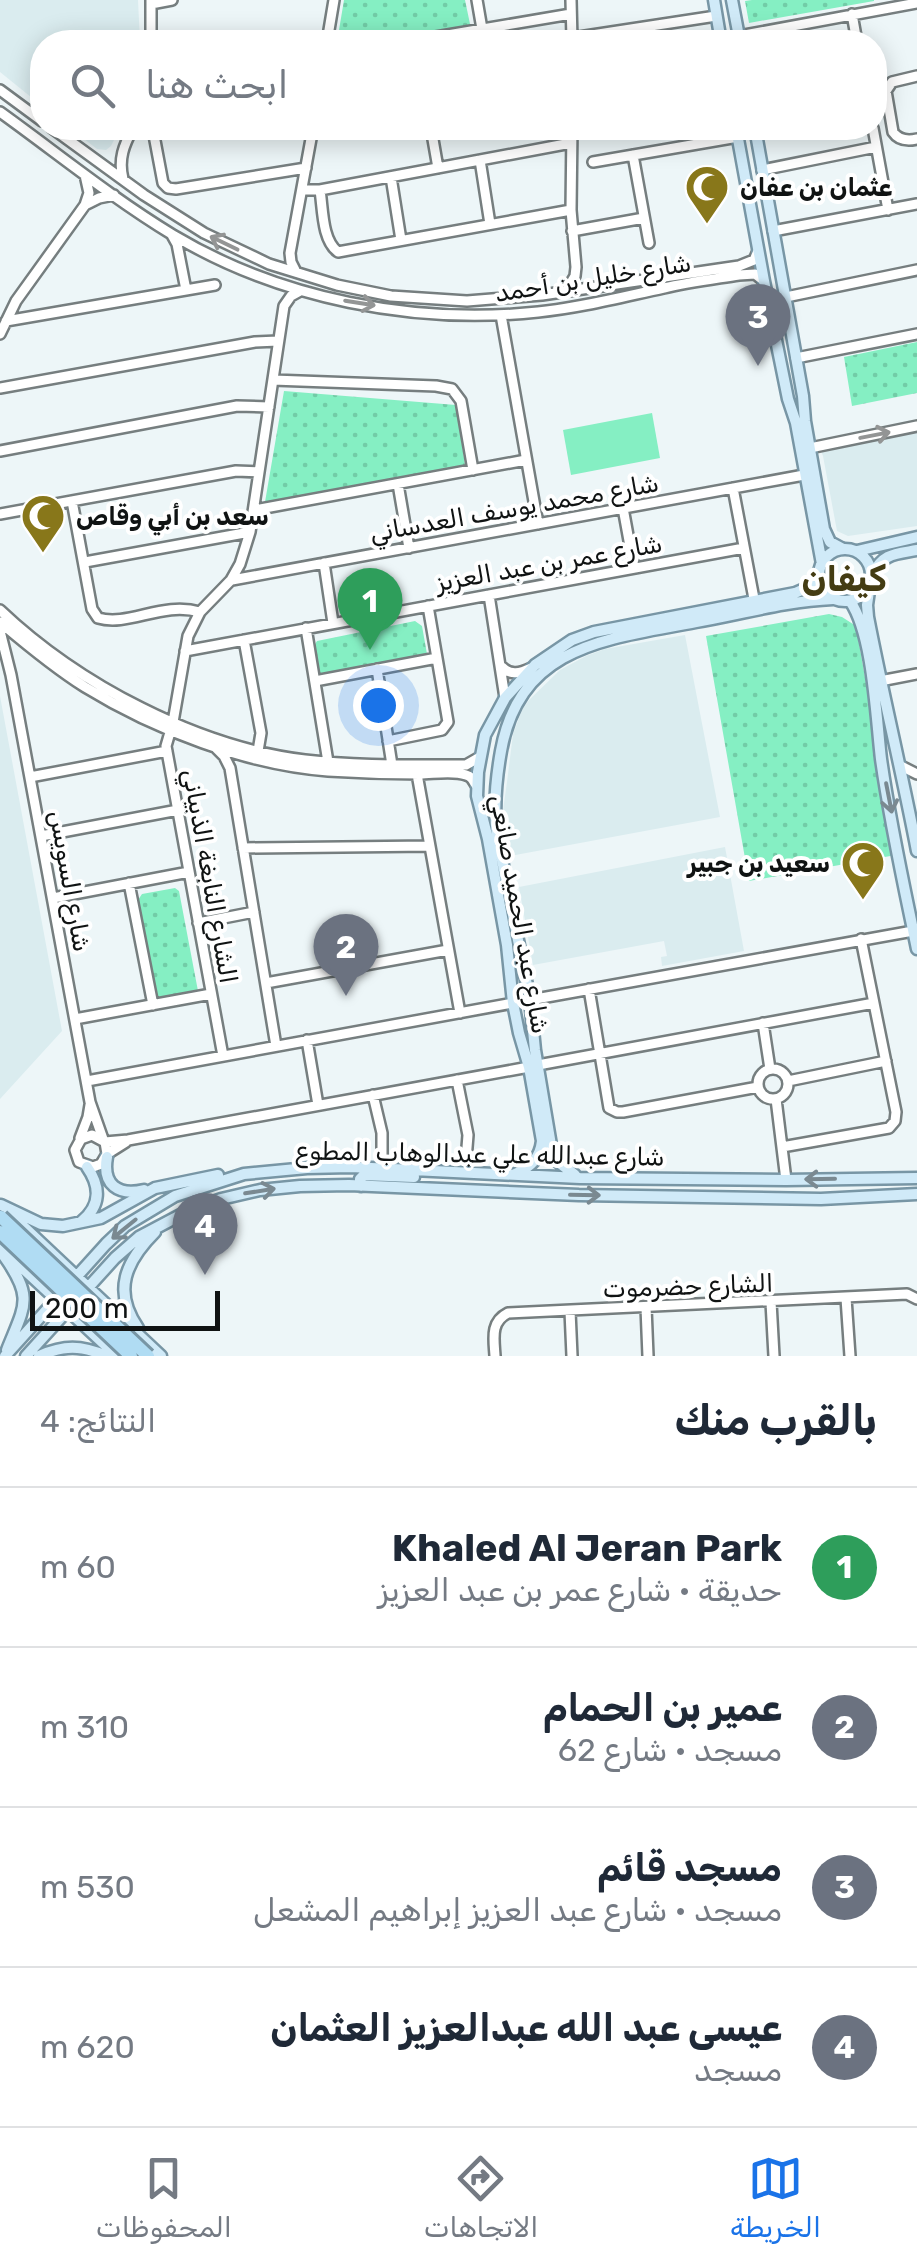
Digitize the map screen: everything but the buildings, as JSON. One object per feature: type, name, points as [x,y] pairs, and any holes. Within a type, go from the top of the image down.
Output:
[{"type":"highway","points":[[1,1218],[155,1355]]},
{"type":"highway","points":[[0,1232],[131,1356]]},
{"type":"main road","points":[[714,0],[719,30]]},
{"type":"main road","points":[[732,0],[737,30]]},
{"type":"main road","points":[[738,140],[822,564]]},
{"type":"main road","points":[[757,140],[824,529],[836,547],[857,551],[917,537]]},
{"type":"main road","points":[[748,194],[759,197],[766,188]]},
{"type":"main road","points":[[752,216],[760,206],[770,213]]},
{"type":"main road","points":[[771,320],[782,324],[789,315]]},
{"type":"main road","points":[[775,340],[783,333],[793,336]]},
{"type":"main road","points":[[788,399],[797,402],[804,396]]},
{"type":"main road","points":[[843,549],[827,556],[819,577],[821,586],[833,598],[850,601],[862,595],[878,562],[892,554],[917,550]]},
{"type":"main road","points":[[857,551],[868,561],[868,618],[880,681],[913,802],[917,849]]},
{"type":"main road","name":"شارع عبد الحميد صانعي","points":[[546,1151],[533,1066],[535,1030],[499,848],[495,802],[510,716],[530,684],[578,650],[755,606],[803,591],[819,577]]},
{"type":"main road","name":"شارع عبد الحميد صانعي","points":[[533,1066],[519,1033],[476,785],[484,735],[505,698],[535,665],[594,632],[755,606],[833,598]]},
{"type":"main road","points":[[850,601],[860,620],[872,682],[882,758],[911,890],[917,949]]},
{"type":"main road","points":[[484,735],[497,730],[503,739]]},
{"type":"main road","points":[[882,758],[889,751],[900,760]]},
{"type":"main road","points":[[479,804],[488,809],[495,802]]},
{"type":"main road","points":[[508,974],[516,967],[524,972]]},
{"type":"main road","points":[[519,1033],[528,1037],[535,1030]]},
{"type":"main road","points":[[513,1176],[546,1151],[580,1178]]},
{"type":"main road","points":[[107,1156],[108,1179],[120,1192],[244,1174]]},
{"type":"main road","points":[[79,1223],[97,1202],[96,1186],[87,1166]]},
{"type":"main road","name":"شارع عبدالله علي عبدالوهاب المطوع","points":[[4,1356],[119,1231],[158,1204],[244,1174],[351,1168],[580,1178],[917,1178]]},
{"type":"main road","points":[[361,1186],[364,1176],[414,1177],[450,1172]]},
{"type":"main road","name":"شارع عبدالله علي عبدالوهاب المطوع","points":[[26,1356],[139,1237],[166,1221],[220,1199],[260,1190],[361,1186],[802,1198],[917,1194]]},
{"type":"main road","points":[[0,1205],[44,1225],[63,1226],[102,1218],[154,1188]]},
{"type":"main road","points":[[891,1194],[917,1202]]},
{"type":"main road","points":[[0,1205],[155,1355]]},
{"type":"main road","points":[[155,1355],[128,1309],[125,1282],[133,1257],[166,1221]]},
{"type":"main road","points":[[0,1249],[117,1356]]},
{"type":"main road","points":[[0,1249],[17,1274],[24,1298],[23,1311],[4,1356]]},
{"type":"main road","points":[[24,1268],[41,1266],[48,1249]]},
{"type":"main road","points":[[97,1338],[95,1326],[100,1317],[116,1314]]},
{"type":"main road","points":[[39,1356],[72,1346],[106,1356]]},
{"type":"street","points":[[151,30],[151,2],[172,0]]},
{"type":"street","points":[[330,30],[334,0]]},
{"type":"street","points":[[477,0],[482,29],[571,14]]},
{"type":"street","points":[[572,0],[572,30]]},
{"type":"street","points":[[780,30],[881,4],[917,2]]},
{"type":"street","points":[[852,14],[855,30]]},
{"type":"street","points":[[632,30],[716,16]]},
{"type":"street","points":[[887,90],[892,82],[917,76]]},
{"type":"street","points":[[0,90],[30,112]]},
{"type":"street","points":[[887,97],[897,138],[917,139]]},
{"type":"street","name":"شارع خليل بن أحمد","points":[[0,112],[30,133]]},
{"type":"street","name":"شارع خليل بن أحمد","points":[[39,140],[132,208],[203,252],[274,282],[386,308],[501,315],[542,312],[739,274],[755,274],[764,281]]},
{"type":"street","points":[[56,152],[64,147],[65,140]]},
{"type":"street","name":"شارع خليل بن أحمد","points":[[70,140],[204,233],[271,264],[336,285],[391,296],[457,300],[542,295],[739,266],[754,260],[758,252]]},
{"type":"street","points":[[123,179],[121,166],[126,140]]},
{"type":"street","points":[[153,140],[163,183],[168,188],[306,168]]},
{"type":"street","points":[[295,270],[290,253],[311,140]]},
{"type":"street","points":[[432,140],[438,168]]},
{"type":"street","points":[[566,292],[576,266],[571,140]]},
{"type":"street","points":[[593,162],[701,140]]},
{"type":"street","points":[[875,140],[888,210]]},
{"type":"street","points":[[302,190],[320,190],[571,143]]},
{"type":"street","points":[[94,158],[124,145]]},
{"type":"street","points":[[762,170],[876,147]]},
{"type":"street","points":[[69,162],[71,152],[80,148]]},
{"type":"street","points":[[633,155],[649,243]]},
{"type":"street","points":[[480,160],[490,224]]},
{"type":"street","points":[[0,334],[16,301],[85,205],[89,186],[85,175]]},
{"type":"street","points":[[391,177],[401,240]]},
{"type":"street","points":[[320,190],[328,240],[333,249],[344,252],[571,210]]},
{"type":"street","points":[[132,208],[141,204],[144,194]]},
{"type":"street","points":[[85,205],[114,195]]},
{"type":"street","points":[[773,231],[917,204]]},
{"type":"street","points":[[572,232],[644,218]]},
{"type":"street","points":[[172,234],[186,290]]},
{"type":"street","points":[[181,264],[190,254],[203,252]]},
{"type":"street","points":[[262,278],[262,269],[283,261],[290,253]]},
{"type":"street","points":[[576,266],[586,282],[594,286]]},
{"type":"street","points":[[786,296],[917,270]]},
{"type":"street","points":[[284,306],[290,296],[313,284],[312,277]]},
{"type":"street","points":[[274,282],[284,306]]},
{"type":"street","points":[[627,282],[631,286],[630,296]]},
{"type":"street","points":[[6,322],[215,285]]},
{"type":"street","points":[[542,295],[538,303],[542,312]]},
{"type":"street","points":[[522,296],[527,303],[523,313]]},
{"type":"street","points":[[456,315],[452,308],[457,300]]},
{"type":"street","name":"الشارع النابغة الذبياني","points":[[222,1056],[167,751],[188,636],[200,612],[231,580],[250,532],[284,306]]},
{"type":"street","points":[[501,315],[538,524]]},
{"type":"street","points":[[796,358],[917,334]]},
{"type":"street","points":[[0,388],[278,341]]},
{"type":"street","points":[[272,380],[436,386],[452,390],[461,401],[473,470]]},
{"type":"street","points":[[0,450],[237,406],[268,407]]},
{"type":"street","points":[[810,448],[917,426]]},
{"type":"street","points":[[254,510],[526,460]]},
{"type":"street","points":[[0,514],[236,470],[259,472]]},
{"type":"street","name":"شارع محمد يوسف العدساني","points":[[231,580],[804,476]]},
{"type":"street","points":[[398,484],[408,548]]},
{"type":"street","points":[[733,488],[755,606]]},
{"type":"street","points":[[72,500],[92,609],[98,618],[103,621],[173,608],[200,612]]},
{"type":"street","points":[[623,508],[634,568]]},
{"type":"street","points":[[84,562],[250,532]]},
{"type":"street","name":"شارع عمر بن عبد العزيز","points":[[185,651],[744,548]]},
{"type":"street","points":[[324,563],[333,624]]},
{"type":"street","points":[[489,595],[505,698]]},
{"type":"street","points":[[388,740],[442,730],[449,719],[428,606]]},
{"type":"street","points":[[0,610],[72,668],[172,726],[286,758],[449,769],[469,776],[476,785]]},
{"type":"street","points":[[0,622],[84,686],[214,746],[241,754],[310,769],[417,774],[466,765],[480,757]]},
{"type":"street","points":[[306,628],[328,762]]},
{"type":"street","name":"شارع السويس","points":[[0,631],[10,667],[90,1102],[104,1141]]},
{"type":"street","points":[[244,640],[261,733],[258,750]]},
{"type":"street","points":[[10,667],[18,652],[36,652]]},
{"type":"street","points":[[315,682],[437,658]]},
{"type":"street","points":[[502,667],[518,674],[535,665]]},
{"type":"street","points":[[376,670],[392,765]]},
{"type":"street","points":[[880,681],[917,674]]},
{"type":"street","points":[[214,746],[230,768],[276,1046]]},
{"type":"street","points":[[30,777],[167,751]]},
{"type":"street","points":[[230,768],[241,754]]},
{"type":"street","points":[[900,760],[917,774]]},
{"type":"street","points":[[417,774],[460,1012]]},
{"type":"street","points":[[41,836],[178,810]]},
{"type":"street","points":[[243,848],[430,846]]},
{"type":"street","points":[[53,898],[189,872]]},
{"type":"street","points":[[129,884],[153,1005]]},
{"type":"street","points":[[198,922],[254,912]]},
{"type":"street","points":[[530,1000],[913,931]]},
{"type":"street","points":[[782,1147],[890,1128],[895,1120],[862,939]]},
{"type":"street","points":[[266,983],[448,950]]},
{"type":"street","points":[[589,989],[608,1104],[613,1111],[758,1086]]},
{"type":"street","points":[[75,1019],[211,994]]},
{"type":"street","points":[[86,1082],[513,1002]]},
{"type":"street","points":[[128,1140],[98,1166],[87,1166],[77,1158],[77,1143],[89,1135],[104,1141],[128,1140],[874,1003]]},
{"type":"street","points":[[763,1023],[770,1068]]},
{"type":"street","points":[[307,1040],[318,1105]]},
{"type":"street","points":[[788,1081],[886,1061]]},
{"type":"street","points":[[770,1068],[782,1071],[788,1081],[786,1093],[776,1099],[764,1096],[758,1086],[760,1075],[770,1068]]},
{"type":"street","points":[[457,1080],[468,1135],[466,1160]]},
{"type":"street","points":[[373,1095],[382,1133],[382,1158]]},
{"type":"street","points":[[776,1099],[786,1180]]},
{"type":"street","name":"شارع السويس","points":[[77,1143],[90,1102]]},
{"type":"street","points":[[104,1141],[107,1156]]},
{"type":"street","name":"الشارع حضرموت","points":[[495,1356],[494,1329],[504,1315],[908,1294],[917,1299]]},
{"type":"street","points":[[846,1298],[850,1356]]},
{"type":"street","points":[[772,1302],[774,1356]]},
{"type":"street","points":[[646,1307],[648,1356]]},
{"type":"street","points":[[570,1311],[572,1356]]},
{"type":"shaded area","points":[[0,0],[138,0],[139,30],[30,30],[30,96],[0,72]]},
{"type":"shaded area","points":[[85,140],[114,140],[106,150],[97,149]]},
{"type":"shaded area","points":[[917,431],[917,526],[848,536],[837,531],[820,449]]},
{"type":"shaded area","points":[[685,635],[720,817],[510,856],[503,810],[513,734],[529,700],[560,670],[586,656]]},
{"type":"shaded area","points":[[0,696],[62,1031],[0,1099]]},
{"type":"shaded area","points":[[725,847],[744,951],[662,966],[661,957],[667,956],[664,941],[533,965],[519,887]]},
{"type":"green space","points":[[344,0],[465,0],[470,24],[458,30],[339,30]]},
{"type":"green space","points":[[745,1],[874,1],[749,23]]},
{"type":"green space","points":[[917,342],[917,393],[852,406],[844,357]]},
{"type":"green space","points":[[284,391],[456,405],[465,465],[265,502]]},
{"type":"green space","points":[[652,413],[660,458],[571,475],[563,430]]},
{"type":"green space","points":[[829,614],[856,626],[896,855],[749,881],[706,636]]},
{"type":"green space","points":[[415,621],[422,626],[427,654],[423,659],[326,677],[320,673],[314,646],[317,641]]},
{"type":"green space","points":[[175,888],[179,891],[198,991],[194,997],[161,1002],[155,997],[138,900],[142,894]]},
{"type":"place","name":"عثمان بن عفان","points":[[707,225]]},
{"type":"place","name":"مسجد قائم","points":[[758,366]]},
{"type":"place","name":"سعد بن أبي وقاص","points":[[43,554]]},
{"type":"place","name":"Khaled Al Jeran Park","points":[[370,650]]},
{"type":"place","name":"سعيد بن جبير","points":[[863,901]]},
{"type":"place","name":"عمير بن الحمام","points":[[346,996]]},
{"type":"place","name":"عيسى عبد الله عبدالعزيز العثمان","points":[[205,1275]]},
{"type":"district","name":"كيفان","points":[[844,579]]}]
